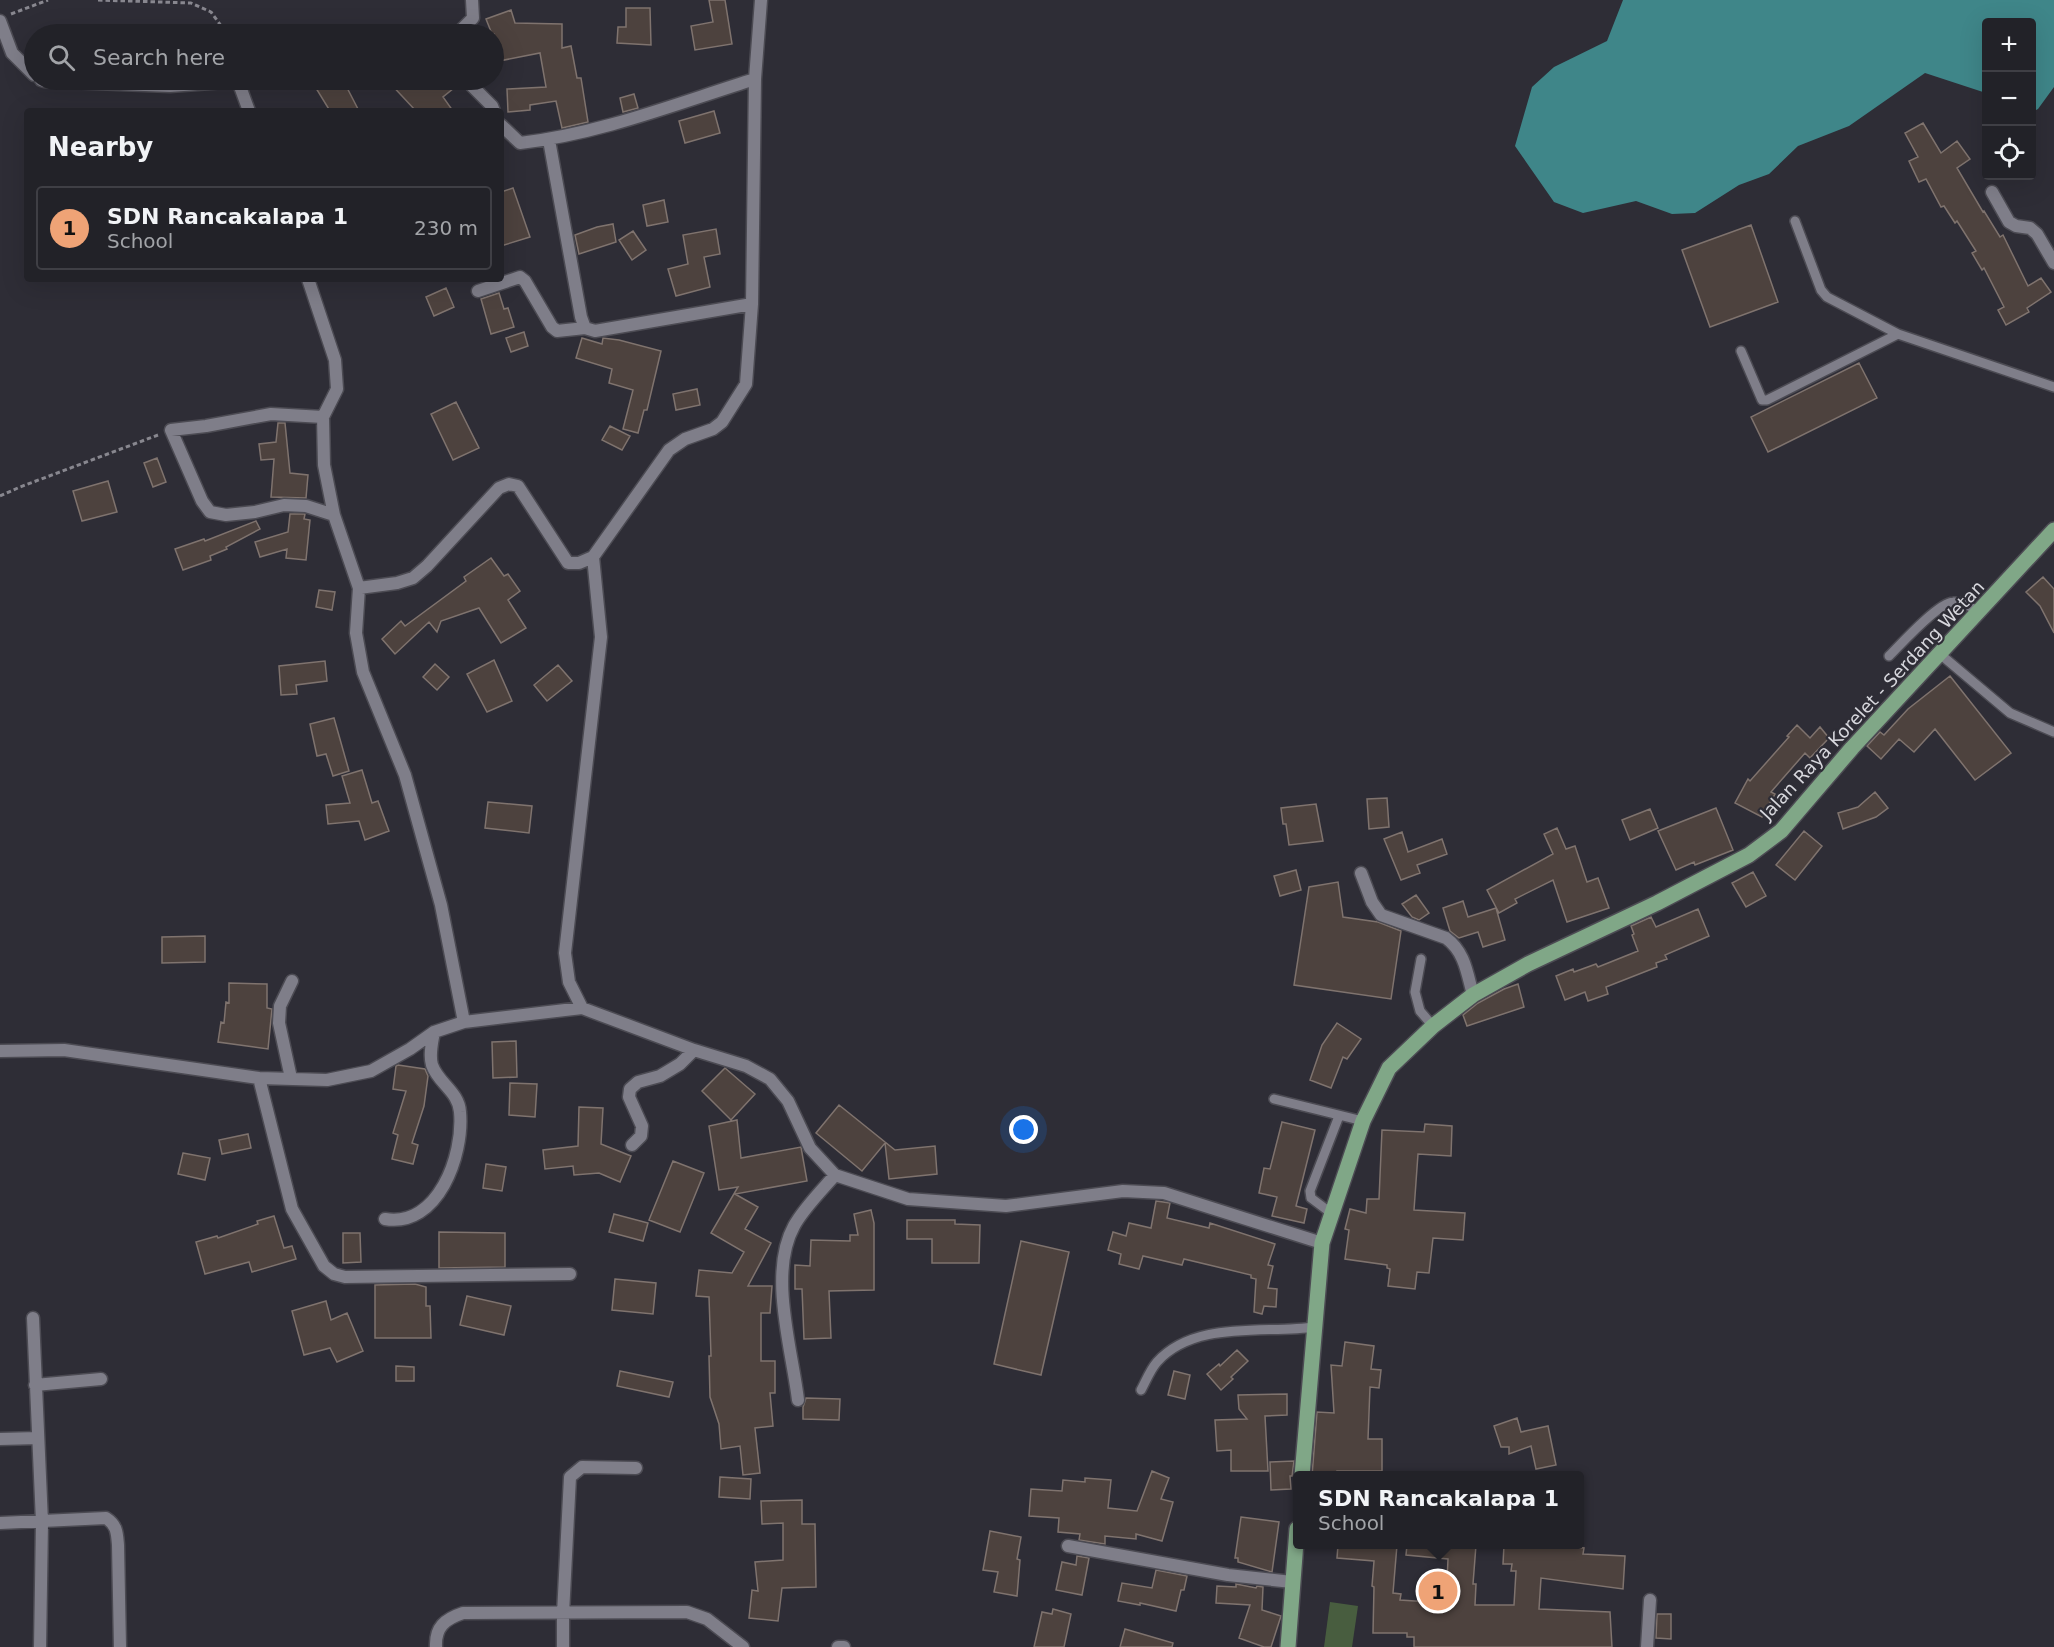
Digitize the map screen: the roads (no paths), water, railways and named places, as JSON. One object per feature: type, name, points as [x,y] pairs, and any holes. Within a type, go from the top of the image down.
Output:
[{"type":"main road","name":"Jalan Raya Korelet - Serdang Wetan","points":[[1302,1471],[1322,1243],[1363,1121],[1389,1068],[1433,1026],[1473,995],[1528,964],[1657,903],[1749,855],[1781,831],[1852,748],[2054,530]]},
{"type":"main road","points":[[1288,1647],[1295,1549]]},
{"type":"street","points":[[466,24],[472,18],[472,0]]},
{"type":"street","points":[[359,588],[397,583],[413,578],[428,566],[499,488],[509,484],[518,486],[568,563],[579,563],[593,557],[669,450],[685,439],[713,429],[729,414],[746,384],[752,304],[755,79],[760,0]]},
{"type":"street","points":[[4,18],[12,53],[24,65]]},
{"type":"street","points":[[504,128],[520,143],[549,140],[626,120],[755,79]]},
{"type":"street","points":[[241,90],[248,108]]},
{"type":"street","points":[[476,90],[493,108]]},
{"type":"street","points":[[549,140],[581,317],[585,328]]},
{"type":"street","points":[[1992,192],[2009,222],[2016,226],[2030,228],[2037,234],[2054,262]]},
{"type":"street","points":[[478,291],[520,278],[552,327],[558,331],[585,328],[595,330],[752,304]]},
{"type":"street","points":[[309,282],[334,360],[337,389],[323,417],[324,465],[334,515],[359,588],[356,633],[363,672],[405,775],[441,905],[464,1022]]},
{"type":"street","points":[[323,417],[271,414],[171,430],[202,501],[210,512],[226,515],[255,512],[284,505],[306,506],[334,515]]},
{"type":"street","points":[[582,1008],[569,982],[565,953],[601,637],[593,557]]},
{"type":"street","points":[[1361,873],[1372,902],[1381,915],[1446,938],[1455,944],[1462,953],[1473,995]]},
{"type":"street","points":[[291,1078],[279,1023],[280,1006],[292,981]]},
{"type":"street","points":[[0,1051],[64,1050],[259,1078],[327,1080],[371,1071],[410,1049],[434,1032],[464,1022],[582,1008],[694,1050],[746,1066],[770,1080],[788,1101],[810,1148],[835,1175],[908,1199],[1006,1206],[1123,1191],[1164,1193],[1322,1243]]},
{"type":"street","points":[[385,1219],[402,1221],[424,1210],[441,1191],[458,1149],[460,1113],[458,1101],[439,1078],[432,1064],[434,1032]]},
{"type":"street","points":[[632,1145],[641,1136],[642,1126],[629,1097],[630,1089],[638,1082],[660,1076],[680,1064],[694,1050]]},
{"type":"street","points":[[259,1078],[292,1209],[324,1266],[334,1274],[345,1277],[570,1274]]},
{"type":"street","points":[[798,1400],[795,1368],[784,1320],[785,1250],[794,1225],[835,1175]]},
{"type":"street","points":[[33,1318],[42,1522],[40,1647]]},
{"type":"street","points":[[35,1385],[101,1379]]},
{"type":"street","points":[[0,1439],[38,1438]]},
{"type":"street","points":[[563,1647],[570,1477],[582,1467],[636,1468]]},
{"type":"street","points":[[0,1523],[106,1518],[113,1522],[117,1530],[118,1545],[120,1647]]},
{"type":"street","points":[[1068,1546],[1228,1575],[1292,1582]]},
{"type":"street","points":[[1647,1647],[1650,1600]]},
{"type":"street","points":[[436,1647],[435,1635],[439,1628],[445,1622],[463,1613],[687,1612],[707,1619],[743,1647]]},
{"type":"street","points":[[838,1647],[844,1647]]},
{"type":"lane","points":[[1795,221],[1821,290],[1827,297],[1898,334],[2054,387]]},
{"type":"lane","points":[[1741,351],[1762,399],[1767,400],[1898,334]]},
{"type":"lane","points":[[1889,656],[1940,607],[1952,602],[1964,603],[1979,612]]},
{"type":"lane","points":[[1940,654],[2010,713],[2054,732]]},
{"type":"lane","points":[[1421,959],[1415,992],[1420,1011],[1433,1026]]},
{"type":"lane","points":[[1274,1099],[1363,1121]]},
{"type":"lane","points":[[1331,1213],[1311,1198],[1310,1191],[1339,1116]]},
{"type":"lane","points":[[1141,1390],[1156,1364],[1170,1351],[1198,1337],[1224,1332],[1315,1327]]},
{"type":"water","points":[[1623,0],[2054,0],[2054,87],[2036,110],[2036,18],[1982,18],[1982,92],[1925,73],[1849,126],[1798,146],[1769,174],[1739,185],[1695,213],[1672,214],[1636,201],[1583,213],[1554,202],[1515,146],[1532,87],[1554,67],[1607,41]]},
{"type":"place","name":"SDN Rancakalapa 1","points":[[1438,1591]]}]
